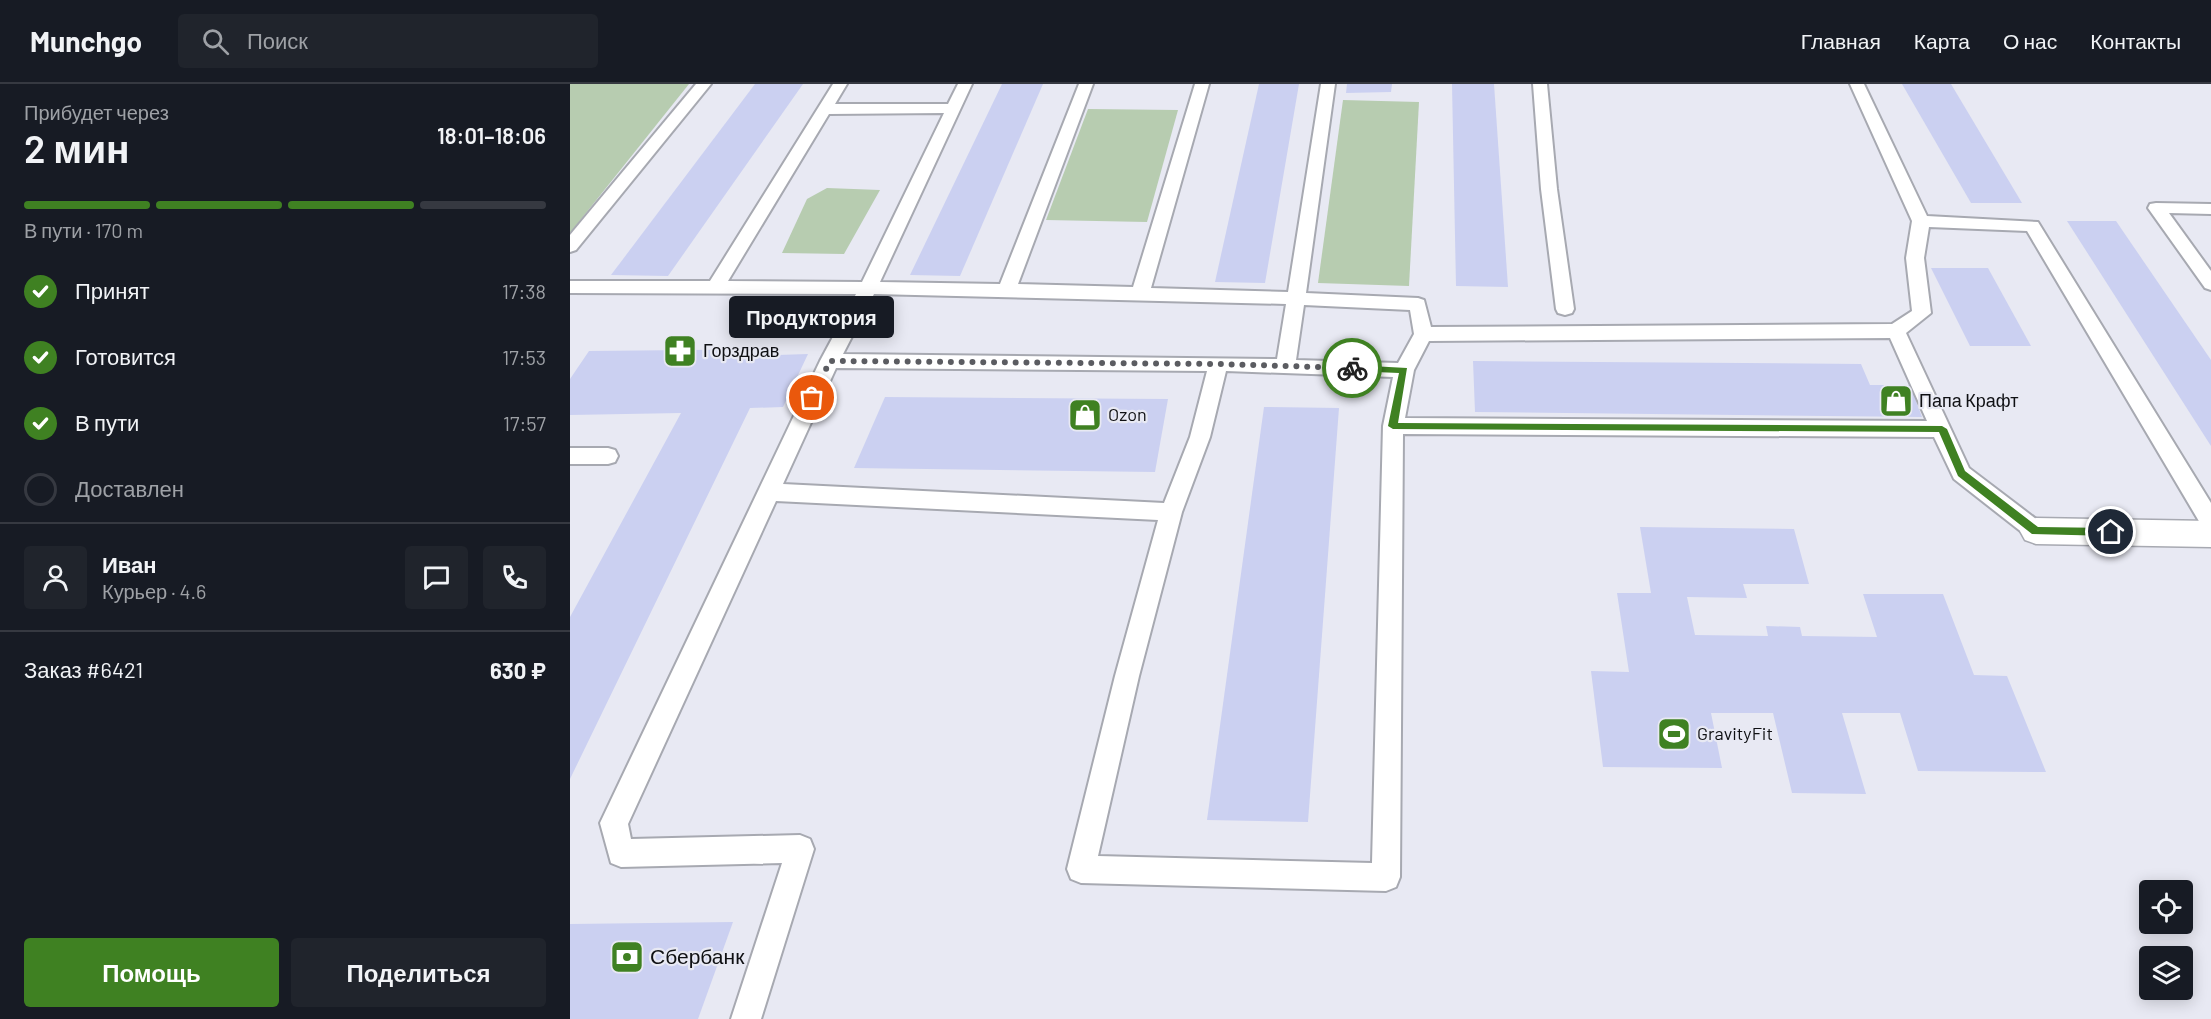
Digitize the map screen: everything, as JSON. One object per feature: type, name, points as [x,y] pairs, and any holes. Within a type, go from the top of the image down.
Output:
[{"type":"street","points":[[2036,531],[2211,534]]},
{"type":"lane","points":[[570,246],[704,84]]},
{"type":"lane","points":[[715,287],[840,84]]},
{"type":"lane","points":[[746,1019],[800,849],[621,854],[614,823],[830,361],[868,289],[965,84]]},
{"type":"lane","points":[[1006,291],[1086,84]]},
{"type":"lane","points":[[1140,293],[1202,84]]},
{"type":"lane","points":[[1286,365],[1328,84]]},
{"type":"lane","points":[[1540,84],[1549,189],[1565,309]]},
{"type":"lane","points":[[1423,334],[1896,331],[1922,313],[1915,258],[1921,221],[1857,84]]},
{"type":"lane","points":[[826,109],[954,108]]},
{"type":"lane","points":[[2211,209],[2156,208],[2211,284]]},
{"type":"lane","points":[[1921,221],[2032,225],[2211,522]]},
{"type":"lane","points":[[570,287],[1140,293],[1419,304],[1423,334],[1404,370],[1393,426],[1386,877],[1081,869],[1127,676],[1171,512],[1200,437],[1218,364]]},
{"type":"lane","points":[[1896,331],[1961,473],[2036,531]]},
{"type":"lane","points":[[830,361],[1286,365],[1404,370]]},
{"type":"lane","points":[[1393,426],[1942,429]]},
{"type":"lane","points":[[570,456],[609,456]]},
{"type":"lane","points":[[768,492],[1171,512]]},
{"type":"green space","points":[[570,84],[689,84],[570,233]]},
{"type":"green space","points":[[1343,100],[1419,102],[1409,286],[1318,283]]},
{"type":"green space","points":[[1088,109],[1178,110],[1147,222],[1046,220]]},
{"type":"green space","points":[[827,188],[880,190],[844,254],[782,253],[807,199]]},
{"type":"building","points":[[755,84],[803,84],[668,276],[611,275]]},
{"type":"building","points":[[1002,84],[1043,84],[960,276],[910,275]]},
{"type":"building","points":[[1259,84],[1299,84],[1265,283],[1215,282]]},
{"type":"building","points":[[1347,84],[1392,84],[1391,92],[1346,93]]},
{"type":"building","points":[[1452,84],[1494,84],[1508,287],[1456,286]]},
{"type":"building","points":[[1902,84],[1951,84],[2022,203],[1971,203]]},
{"type":"building","points":[[2067,221],[2116,221],[2211,360],[2211,446]]},
{"type":"building","points":[[1931,268],[1988,268],[2031,346],[1970,346]]},
{"type":"building","points":[[780,349],[777,355],[808,354],[783,407],[750,408],[570,779],[570,617],[681,413],[570,415],[570,379],[589,351]]},
{"type":"building","points":[[1473,361],[1861,364],[1870,385],[1910,385],[1922,417],[1475,412]]},
{"type":"building","points":[[885,397],[1168,399],[1155,472],[854,468]]},
{"type":"building","points":[[1264,407],[1339,408],[1308,822],[1207,820]]},
{"type":"building","points":[[1640,527],[1794,529],[1809,584],[1743,584],[1747,598],[1687,597],[1695,635],[1768,636],[1766,626],[1800,627],[1802,636],[1877,637],[1863,594],[1943,594],[1974,675],[2007,676],[2046,772],[1918,771],[1900,713],[1842,713],[1866,794],[1792,793],[1773,713],[1711,713],[1722,768],[1603,767],[1591,671],[1629,672],[1617,593],[1651,593]]},
{"type":"building","points":[[733,922],[698,1019],[570,1019],[570,924]]},
{"type":"way so far","points":[[812,398],[830,361],[1218,364],[1352,368]]},
{"type":"place","name":"Горздрав","points":[[680,351]]},
{"type":"place","name":"Продуктория","points":[[812,398]]},
{"type":"place","name":"Папа Крафт","points":[[1896,401]]},
{"type":"place","name":"Ozon","points":[[1085,415]]},
{"type":"place","name":"GravityFit","points":[[1674,734]]},
{"type":"place","name":"Сбербанк","points":[[627,957]]},
{"type":"route","points":[[1352,368],[1404,370],[1393,426],[1942,429],[1961,473],[2036,531],[2111,532]]}]
